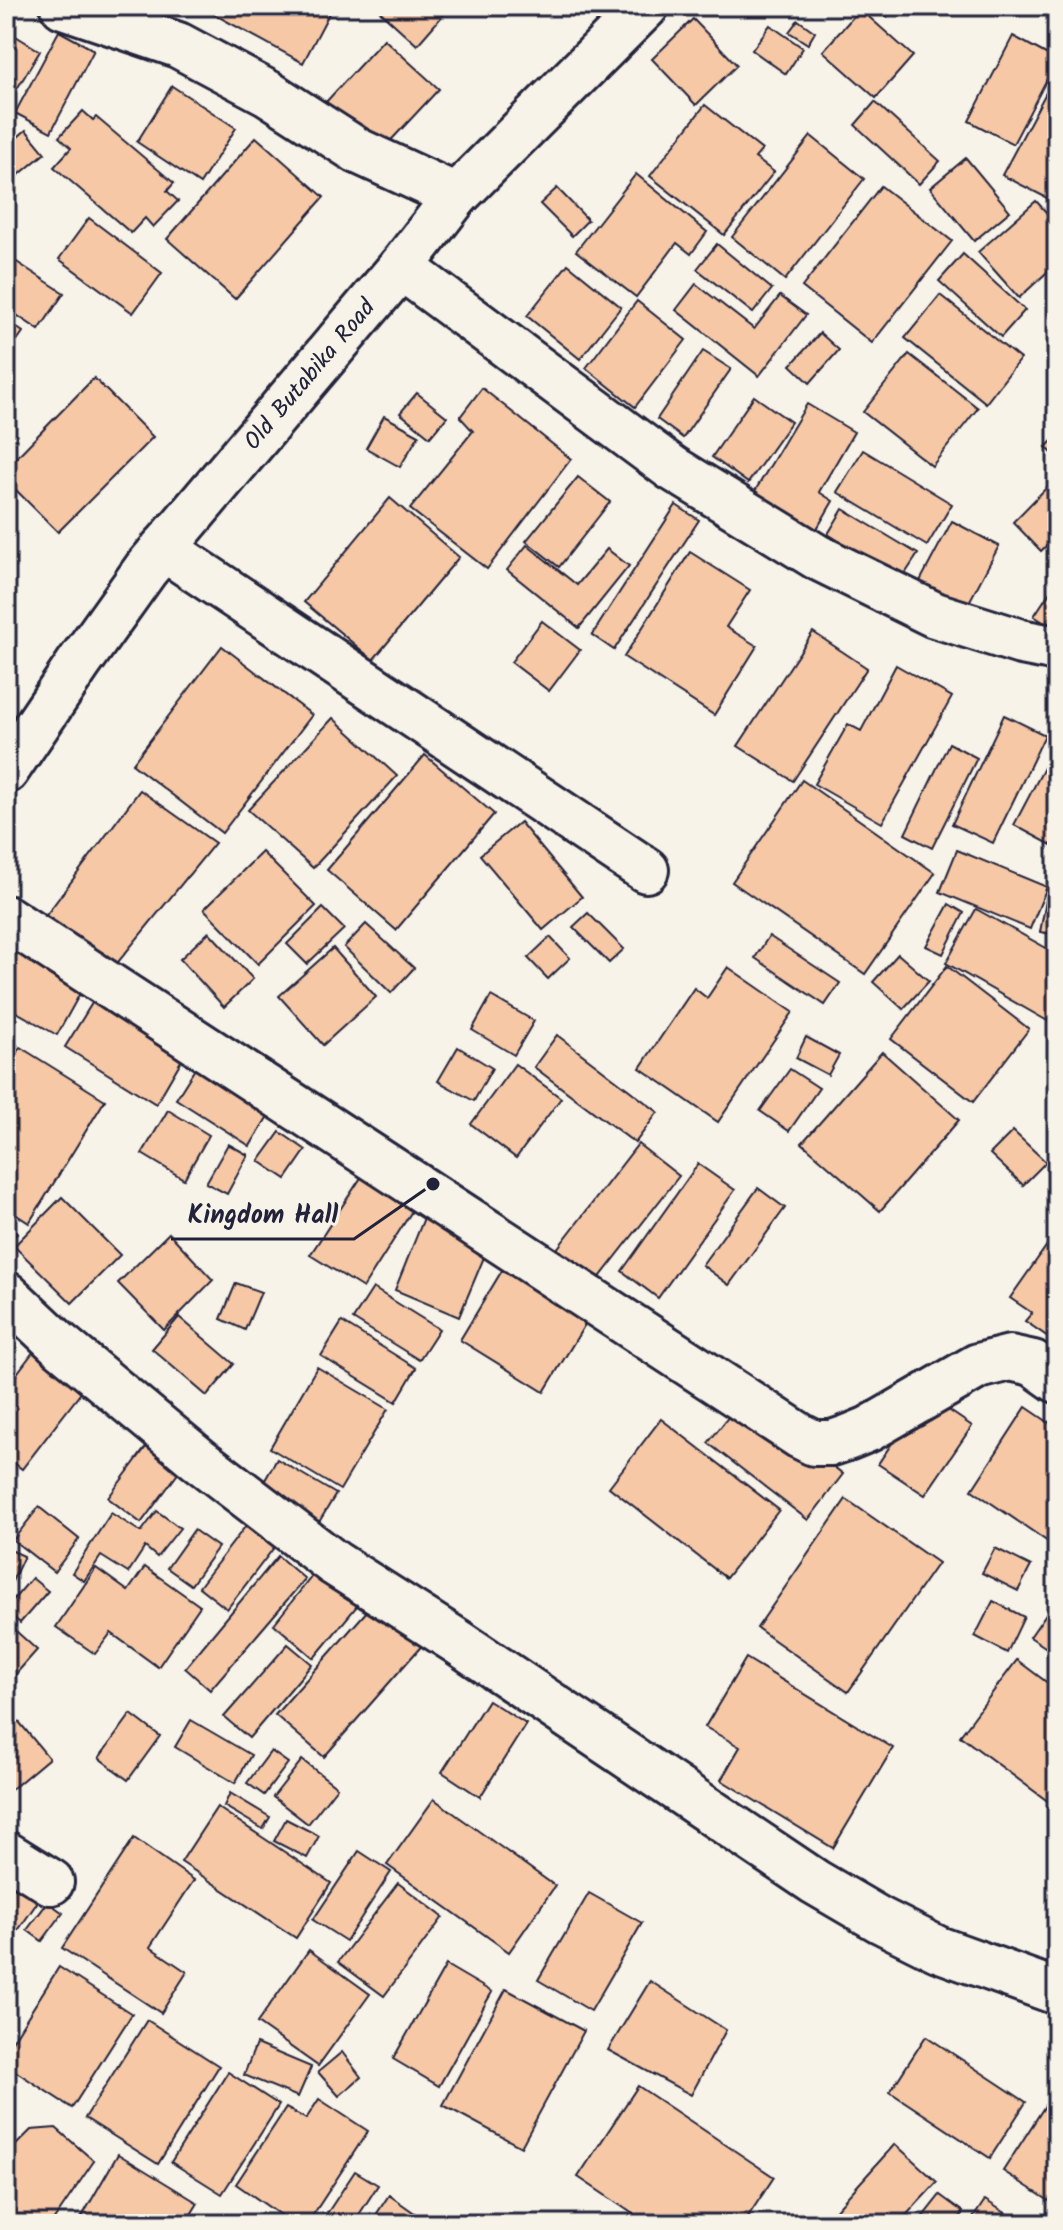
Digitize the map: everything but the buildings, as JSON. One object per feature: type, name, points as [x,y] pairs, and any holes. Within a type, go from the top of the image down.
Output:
[{"type":"street","points":[[63,6],[178,45],[268,93],[358,151],[456,196]]},
{"type":"street","name":"Old Butabika Road","points":[[6,771],[79,663],[163,548],[401,267],[456,196],[646,6]]},
{"type":"street","points":[[401,267],[672,468],[817,557],[935,615],[1021,642],[1057,649]]},
{"type":"street","points":[[163,548],[646,870]]},
{"type":"street","points":[[6,918],[814,1443],[832,1443],[869,1429],[978,1366],[1010,1358],[1033,1363],[1057,1380]]},
{"type":"street","points":[[6,1294],[58,1343],[187,1449],[334,1563],[458,1642],[815,1882],[938,1949],[1057,1992]]},
{"type":"street","points":[[6,1854],[51,1882]]},
{"type":"place","name":"Kingdom Hall","points":[[433,1184]]}]
